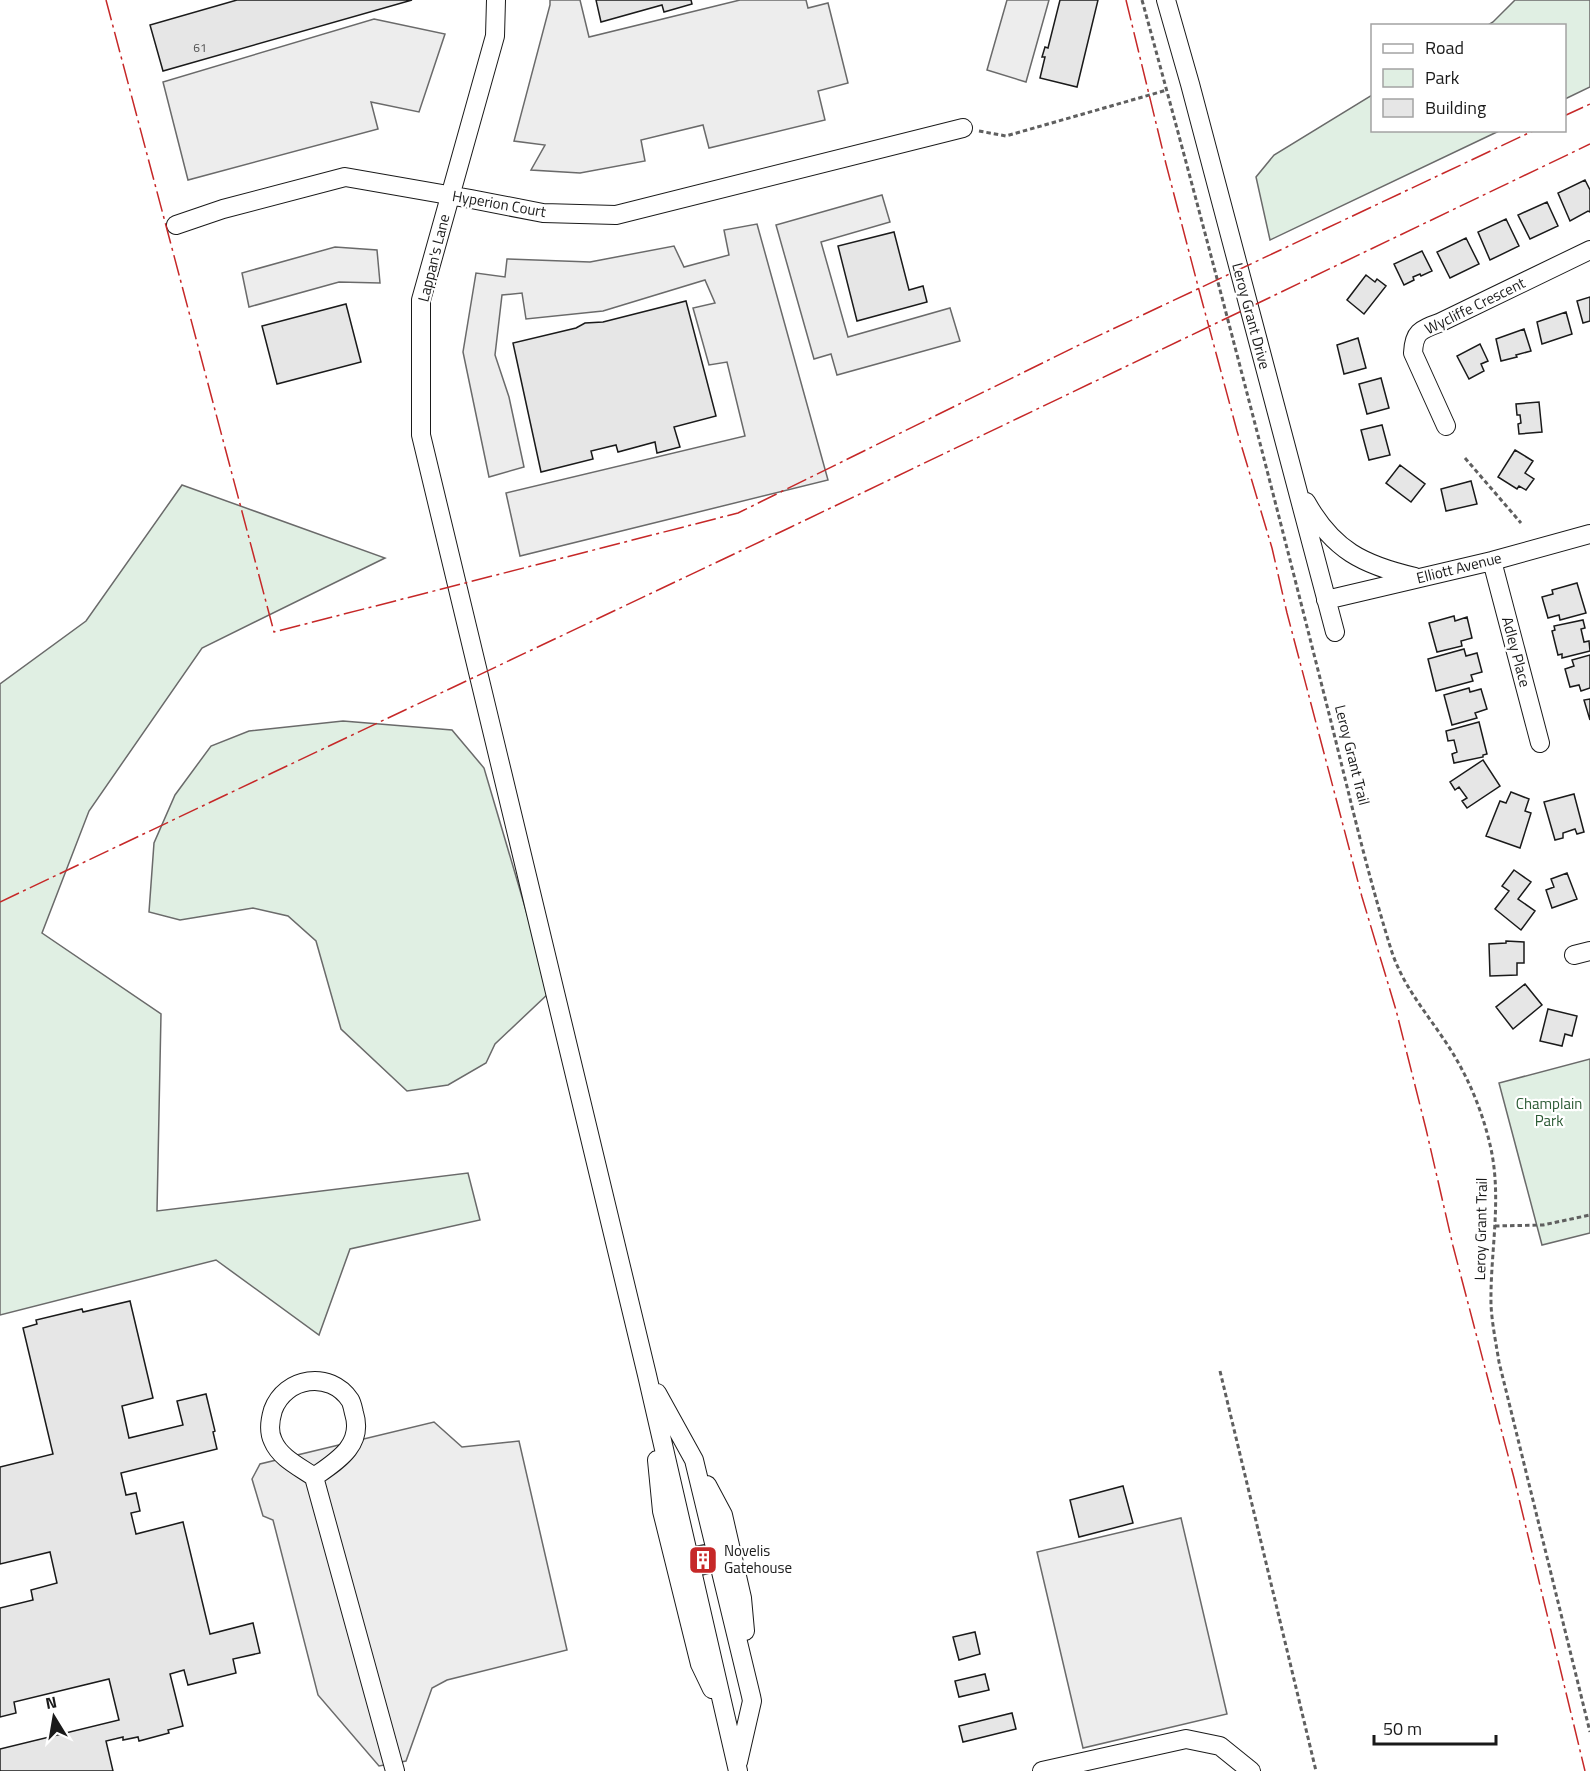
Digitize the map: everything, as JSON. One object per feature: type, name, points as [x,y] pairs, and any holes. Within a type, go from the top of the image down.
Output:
[{"type":"street","name":"Lappan's Lane","points":[[496,0],[495,36],[421,300],[421,435],[647,1375]]},
{"type":"street","name":"Leroy Grant Drive","points":[[1166,0],[1335,632]]},
{"type":"street","name":"Hyperion Court","points":[[176,225],[223,209],[345,177],[543,213],[616,215],[963,128]]},
{"type":"street","name":"Wycliffe Crescent","points":[[1446,426],[1413,353],[1414,340],[1421,329],[1439,323],[1590,250]]},
{"type":"street","points":[[1294,480],[1324,530],[1350,553],[1388,571],[1419,578]]},
{"type":"street","name":"Elliott Avenue","points":[[1326,600],[1492,561],[1590,534]]},
{"type":"street","name":"Adley Place","points":[[1492,561],[1540,743]]},
{"type":"street","points":[[647,1375],[723,1515],[742,1599],[752,1701],[738,1769]]},
{"type":"street","points":[[647,1375],[738,1769]]},
{"type":"street","points":[[314,1477],[339,1459],[351,1446],[357,1423],[350,1401],[336,1387],[317,1380],[295,1384],[277,1398],[269,1421],[273,1441],[285,1457],[314,1477],[395,1771]]},
{"type":"street","points":[[1042,1771],[1186,1739],[1220,1746],[1251,1771]]},
{"type":"path","name":"Leroy Grant Trail","points":[[1142,0],[1390,949],[1408,988],[1468,1079],[1490,1146],[1495,1174],[1496,1226],[1491,1305],[1498,1352],[1590,1732]]},
{"type":"path","points":[[963,128],[1006,136],[1167,90]]},
{"type":"path","points":[[1465,458],[1521,523]]},
{"type":"path","points":[[1496,1226],[1543,1225],[1590,1215]]},
{"type":"path","points":[[1220,1371],[1316,1771]]},
{"type":"green space","points":[[1515,0],[1590,0],[1590,87],[1566,99],[1566,24],[1490,24]]},
{"type":"green space","points":[[1371,96],[1371,132],[1497,132],[1270,240],[1256,177],[1274,155]]},
{"type":"green space","points":[[182,485],[385,558],[202,648],[89,811],[42,933],[161,1014],[157,1211],[468,1173],[480,1220],[350,1249],[319,1335],[216,1260],[0,1315],[0,684],[86,621]]},
{"type":"green space","points":[[343,721],[452,730],[484,768],[550,992],[495,1044],[486,1063],[448,1085],[407,1091],[341,1029],[316,941],[288,916],[253,908],[180,920],[149,912],[154,843],[175,795],[211,746],[249,731]]},
{"type":"green space","name":"Champlain Park","points":[[1590,1059],[1590,1233],[1542,1245],[1499,1083]]},
{"type":"shaded area","points":[[550,0],[580,0],[589,37],[740,0],[806,0],[808,8],[828,3],[848,83],[818,91],[825,120],[709,148],[703,125],[641,140],[645,161],[580,173],[531,170],[545,145],[514,141]]},
{"type":"shaded area","points":[[1007,0],[1049,0],[1026,82],[987,70]]},
{"type":"shaded area","points":[[374,19],[445,34],[419,112],[371,102],[378,129],[188,180],[163,82]]},
{"type":"shaded area","points":[[882,195],[890,222],[821,242],[848,337],[950,308],[960,341],[837,375],[831,354],[814,359],[776,225]]},
{"type":"shaded area","points":[[757,224],[828,480],[520,556],[506,493],[745,436],[727,362],[709,365],[693,308],[715,303],[705,280],[603,311],[526,319],[522,293],[502,295],[495,355],[509,397],[524,467],[489,477],[463,352],[476,273],[505,277],[507,259],[590,262],[674,246],[684,267],[729,255],[724,230]]},
{"type":"shaded area","points":[[335,247],[377,250],[380,283],[339,282],[249,307],[242,273]]},
{"type":"shaded area","points":[[434,1422],[462,1447],[519,1441],[567,1650],[447,1680],[432,1688],[406,1761],[379,1766],[318,1695],[273,1520],[263,1516],[252,1479],[260,1464]]},
{"type":"shaded area","points":[[1181,1518],[1227,1714],[1083,1748],[1037,1552]]},
{"type":"building","points":[[237,0],[412,0],[163,71],[150,25]]},
{"type":"building","points":[[596,0],[691,0],[692,4],[664,12],[662,5],[601,22]]},
{"type":"building","points":[[1060,0],[1098,0],[1077,87],[1040,78],[1045,57],[1042,57],[1045,47],[1048,48]]},
{"type":"building","points":[[1585,180],[1590,190],[1590,212],[1570,221],[1558,193]]},
{"type":"building","points":[[1547,202],[1558,226],[1530,239],[1518,215]]},
{"type":"building","points":[[1506,219],[1519,246],[1490,260],[1478,232]]},
{"type":"building","points":[[894,232],[909,290],[923,286],[927,302],[857,321],[838,246]]},
{"type":"building","points":[[1466,238],[1479,264],[1450,278],[1437,252]]},
{"type":"building","points":[[1422,251],[1432,271],[1413,277],[1414,280],[1404,285],[1394,264]]},
{"type":"building","points":[[1366,275],[1386,286],[1364,314],[1347,300]]},
{"type":"building","points":[[1590,297],[1590,321],[1583,323],[1577,301]]},
{"type":"building","points":[[686,301],[716,416],[674,427],[680,447],[657,453],[655,442],[618,452],[616,445],[591,451],[593,459],[541,472],[513,343],[576,328],[585,323],[603,322]]},
{"type":"building","points":[[346,304],[361,362],[277,384],[262,326]]},
{"type":"building","points":[[1566,312],[1572,334],[1542,344],[1537,322]]},
{"type":"building","points":[[1524,329],[1531,351],[1501,361],[1496,339]]},
{"type":"building","points":[[1358,338],[1366,368],[1344,374],[1337,345]]},
{"type":"building","points":[[1480,344],[1488,361],[1481,364],[1484,371],[1469,379],[1457,356]]},
{"type":"building","points":[[1381,378],[1389,408],[1367,414],[1359,384]]},
{"type":"building","points":[[1539,402],[1542,432],[1519,434],[1518,424],[1521,423],[1520,415],[1517,415],[1516,404]]},
{"type":"building","points":[[1382,425],[1390,455],[1369,460],[1361,430]]},
{"type":"building","points":[[1515,450],[1533,461],[1525,473],[1534,479],[1526,490],[1519,486],[1517,489],[1498,477]]},
{"type":"building","points":[[1400,465],[1425,484],[1411,502],[1386,483]]},
{"type":"building","points":[[1471,481],[1477,504],[1446,511],[1441,489]]},
{"type":"building","points":[[1577,583],[1586,613],[1560,620],[1559,615],[1548,618],[1542,597],[1553,594],[1552,590]]},
{"type":"building","points":[[1454,616],[1455,621],[1467,617],[1472,638],[1461,641],[1462,646],[1437,652],[1429,623]]},
{"type":"building","points":[[1583,620],[1585,628],[1581,629],[1584,642],[1589,641],[1590,651],[1562,658],[1562,654],[1558,655],[1552,631],[1555,630],[1554,626]]},
{"type":"building","points":[[1464,649],[1466,656],[1477,653],[1482,672],[1471,675],[1473,681],[1436,691],[1428,659]]},
{"type":"building","points":[[1590,655],[1590,688],[1581,691],[1579,685],[1570,687],[1565,669],[1574,666],[1572,660]]},
{"type":"building","points":[[1469,688],[1470,692],[1481,689],[1487,709],[1475,713],[1477,718],[1452,725],[1444,695]]},
{"type":"building","points":[[1590,699],[1590,720],[1584,700]]},
{"type":"building","points":[[1479,722],[1487,754],[1483,757],[1454,763],[1452,754],[1457,752],[1454,740],[1448,741],[1446,731]]},
{"type":"building","points":[[1483,760],[1500,786],[1467,808],[1462,801],[1467,798],[1459,787],[1455,790],[1450,782]]},
{"type":"building","points":[[1511,792],[1529,799],[1525,811],[1531,813],[1520,848],[1486,836],[1500,801],[1506,803]]},
{"type":"building","points":[[1574,794],[1584,832],[1577,834],[1575,829],[1563,833],[1563,838],[1555,840],[1544,802]]},
{"type":"building","points":[[1514,870],[1531,882],[1518,899],[1535,911],[1521,930],[1495,909],[1509,891],[1502,886]]},
{"type":"building","points":[[1567,873],[1577,899],[1552,908],[1546,890],[1554,887],[1551,879]]},
{"type":"building","points":[[1506,941],[1524,942],[1524,963],[1517,963],[1517,975],[1490,976],[1489,944],[1506,943]]},
{"type":"building","points":[[1525,984],[1542,1005],[1513,1029],[1496,1007]]},
{"type":"building","points":[[1548,1009],[1577,1016],[1572,1036],[1565,1034],[1562,1046],[1540,1041]]},
{"type":"building","points":[[130,1301],[153,1398],[122,1406],[129,1438],[183,1425],[177,1401],[206,1394],[217,1449],[121,1473],[126,1495],[136,1493],[140,1511],[131,1513],[136,1534],[183,1522],[210,1634],[253,1623],[260,1653],[233,1659],[236,1673],[188,1685],[184,1670],[170,1674],[183,1726],[168,1730],[169,1733],[139,1741],[138,1737],[123,1740],[123,1737],[106,1741],[113,1771],[0,1771],[0,1749],[119,1720],[109,1679],[14,1702],[16,1713],[0,1717],[0,1608],[33,1600],[31,1590],[57,1583],[50,1552],[0,1564],[0,1467],[53,1454],[23,1328],[37,1324],[36,1320]]},
{"type":"building","points":[[1123,1486],[1133,1523],[1079,1537],[1070,1500]]},
{"type":"building","name":"Novelis Gatehouse","points":[[708,1544],[714,1572],[698,1576],[692,1547]]},
{"type":"building","points":[[975,1632],[980,1654],[959,1660],[953,1637]]},
{"type":"building","points":[[985,1674],[989,1690],[959,1697],[955,1681]]},
{"type":"building","points":[[1012,1713],[1016,1729],[963,1742],[959,1726]]},
{"type":"power","points":[[106,0],[274,632],[738,513],[1081,344],[1531,132]]},
{"type":"power","points":[[1126,0],[1199,290],[1237,431],[1272,548],[1362,897],[1396,1010],[1585,1771]]},
{"type":"power","points":[[1566,115],[1590,104]]},
{"type":"power","points":[[0,902],[791,527],[1590,144]]},
{"type":"place","name":"Novelis Gatehouse","points":[[703,1560]]}]
